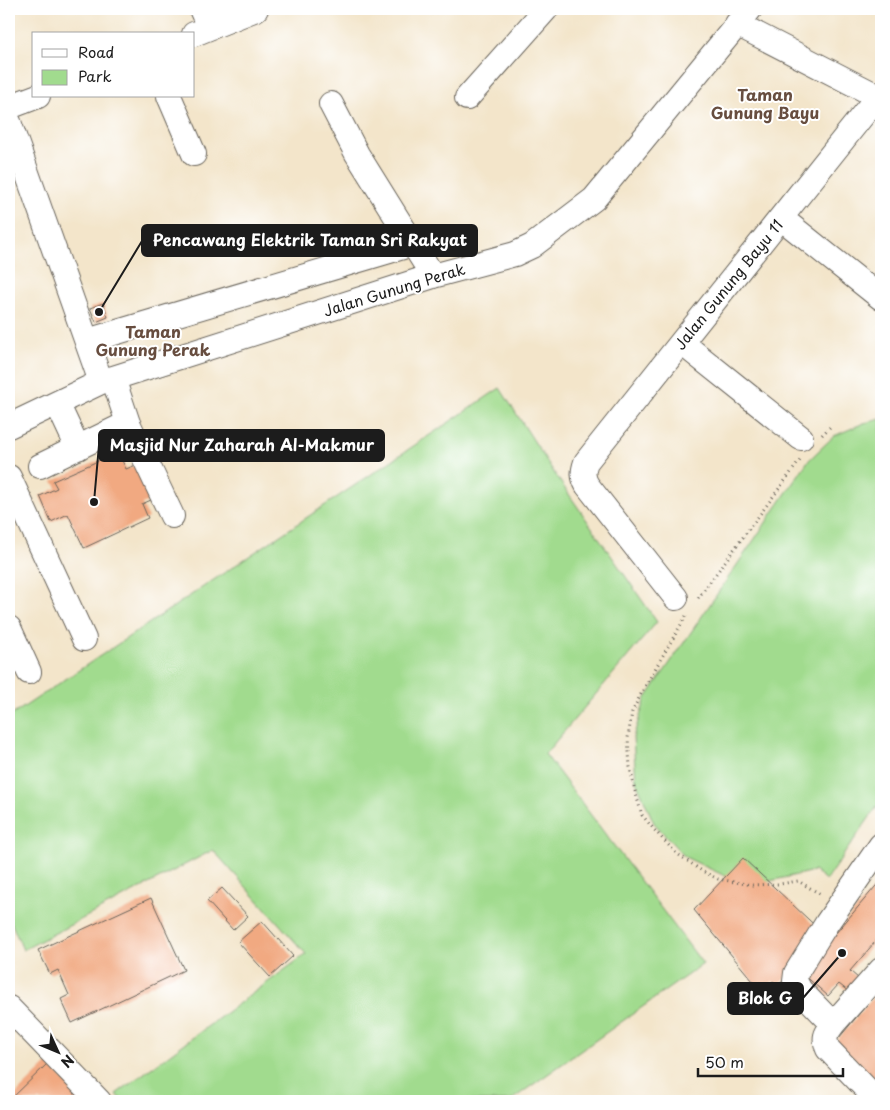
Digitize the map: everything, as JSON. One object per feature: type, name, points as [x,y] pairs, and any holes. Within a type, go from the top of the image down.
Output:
[{"type":"street","points":[[201,23],[256,9]]},
{"type":"street","points":[[467,98],[546,9]]},
{"type":"street","points":[[744,16],[880,97]]},
{"type":"street","name":"Jalan Gunung Perak","points":[[9,426],[107,380],[433,276],[515,254],[532,246],[585,207],[601,192],[744,16]]},
{"type":"street","name":"Jalan Gunung Bayu 11","points":[[686,606],[587,485],[583,474],[586,462],[880,97]]},
{"type":"street","points":[[9,107],[33,98]]},
{"type":"street","points":[[170,98],[194,154]]},
{"type":"street","points":[[331,104],[357,154],[433,276]]},
{"type":"street","points":[[9,122],[87,342],[172,516]]},
{"type":"street","points":[[781,218],[881,298]]},
{"type":"street","points":[[87,342],[413,244]]},
{"type":"street","points":[[682,343],[808,443]]},
{"type":"street","points":[[57,403],[78,448]]},
{"type":"street","points":[[40,466],[128,423]]},
{"type":"street","points":[[9,478],[84,639]]},
{"type":"street","points":[[9,628],[29,672]]},
{"type":"street","points":[[833,1024],[800,990],[795,981],[796,973],[881,845]]},
{"type":"street","points":[[878,1101],[828,1049],[825,1042],[827,1033],[833,1024],[881,970]]},
{"type":"street","points":[[9,1008],[99,1101]]},
{"type":"path","points":[[832,425],[808,443],[686,606],[632,712],[628,738],[630,767],[642,814],[676,853],[702,871],[718,879],[752,885],[798,881],[825,897],[844,899]]},
{"type":"green space","points":[[500,388],[555,474],[657,622],[545,754],[703,964],[510,1101],[122,1101],[116,1094],[306,954],[213,850],[23,950],[9,917],[9,717]]},
{"type":"green space","points":[[881,419],[881,801],[826,880],[814,871],[770,881],[725,876],[685,857],[654,823],[636,781],[633,737],[646,698],[808,461],[834,436],[864,423]]},
{"type":"building","points":[[103,303],[108,317],[96,322],[90,308]]},
{"type":"building","points":[[118,452],[126,469],[136,465],[151,500],[142,504],[148,518],[84,548],[68,514],[51,522],[40,496],[57,488],[53,481]]},
{"type":"building","points":[[743,858],[825,935],[778,986],[773,981],[762,992],[694,910]]},
{"type":"building","points":[[881,880],[881,935],[850,971],[859,979],[849,992],[839,984],[828,996],[802,973]]},
{"type":"building","points":[[222,888],[248,916],[233,930],[207,901]]},
{"type":"building","points":[[151,898],[184,970],[72,1023],[61,999],[69,995],[58,970],[50,974],[38,950]]},
{"type":"building","points":[[262,921],[293,956],[270,977],[238,942]]},
{"type":"building","points":[[881,988],[881,1094],[833,1045]]},
{"type":"building","points":[[48,1063],[84,1101],[9,1101]]},
{"type":"place","name":"Pencawang Elektrik Taman Sri Rakyat","points":[[99,312]]},
{"type":"place","name":"Masjid Nur Zaharah Al-Makmur","points":[[94,502]]},
{"type":"place","name":"Blok G","points":[[842,953]]},
{"type":"district","name":"Taman Gunung Bayu","points":[[765,103]]},
{"type":"district","name":"Taman Gunung Perak","points":[[153,340]]}]
